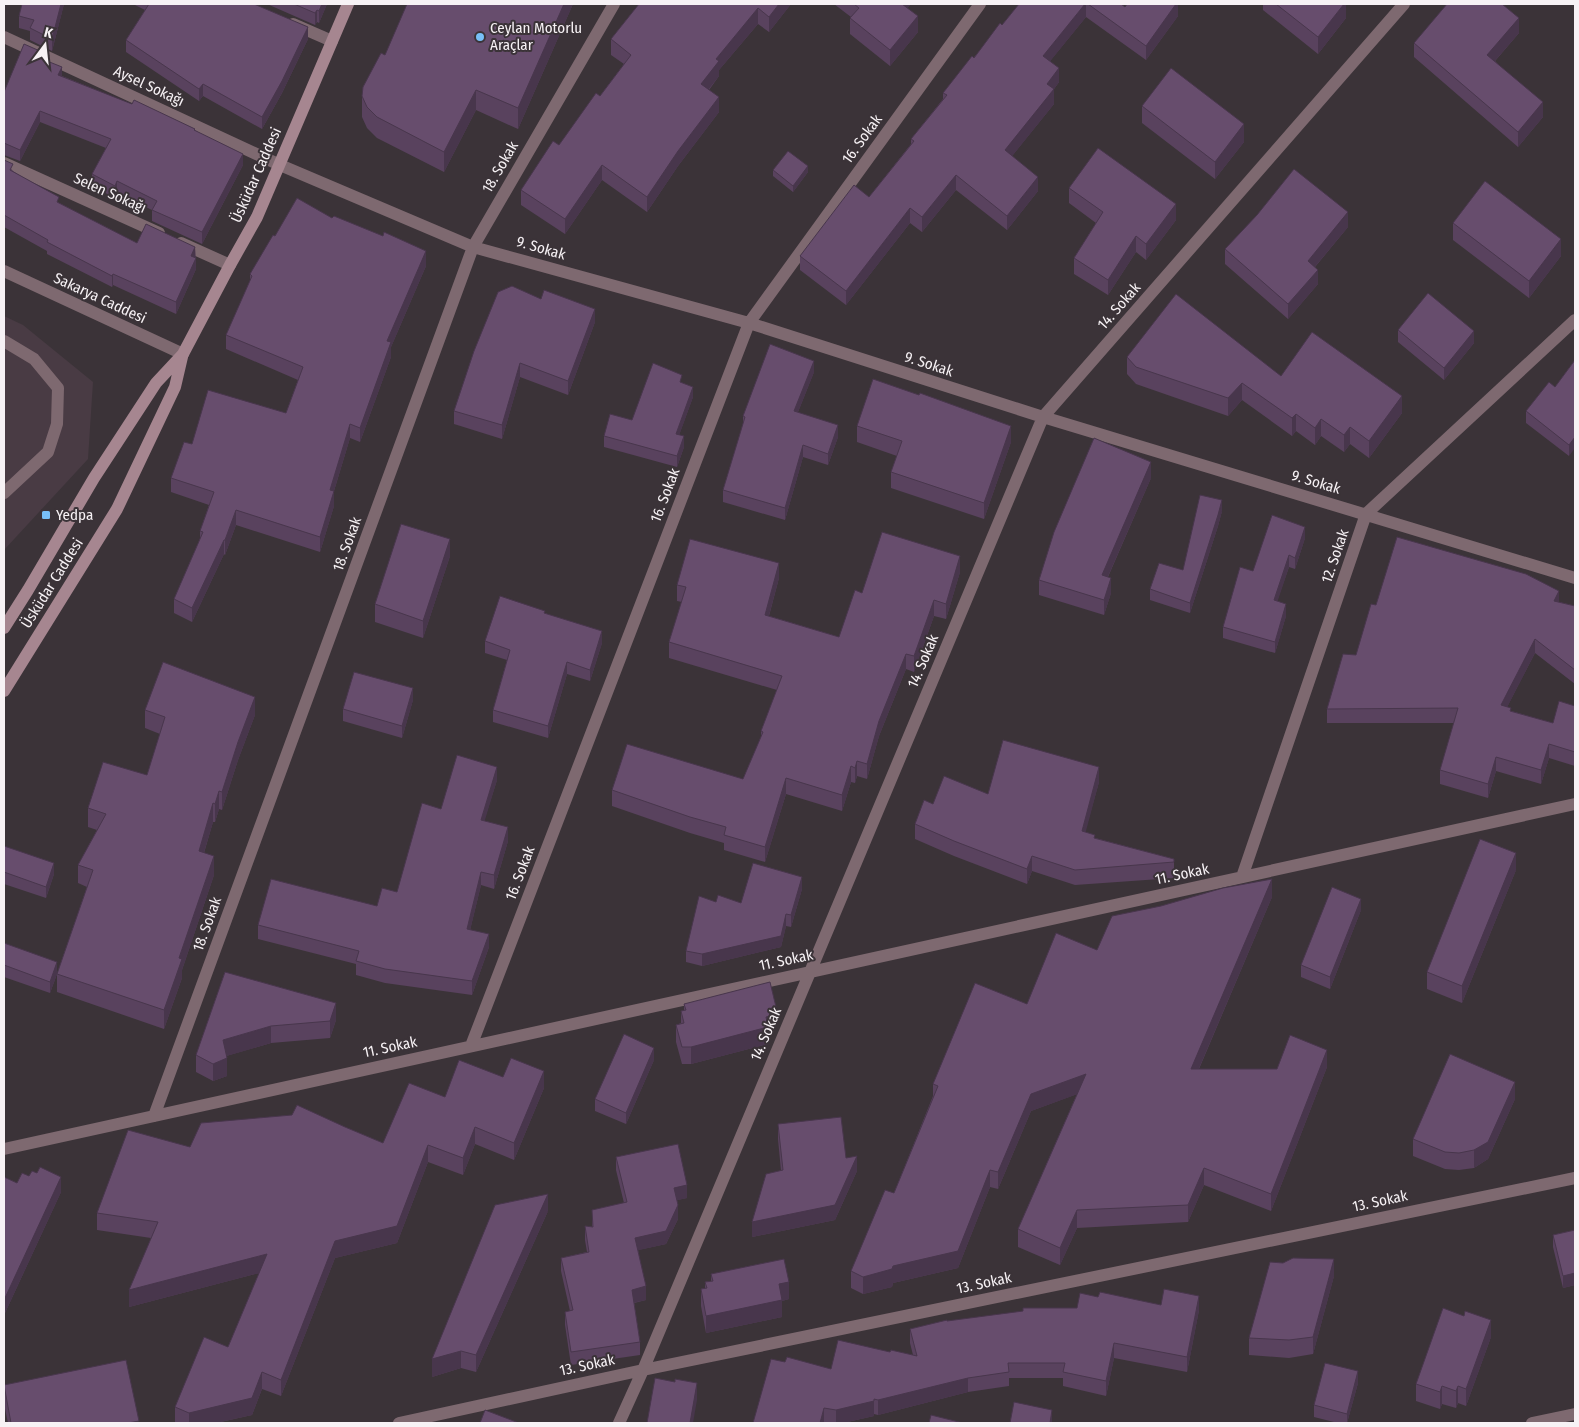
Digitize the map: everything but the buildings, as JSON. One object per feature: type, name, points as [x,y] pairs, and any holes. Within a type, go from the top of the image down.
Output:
[{"type":"main road","name":"Üsküdar Caddesi","points":[[4,628],[110,454],[156,384],[183,354],[257,217],[348,4]]},
{"type":"main road","name":"Üsküdar Caddesi","points":[[4,691],[117,509],[175,387],[183,354]]},
{"type":"street","name":"18. Sokak","points":[[154,1116],[473,246],[614,4]]},
{"type":"street","name":"16. Sokak","points":[[471,1046],[749,323],[980,4]]},
{"type":"street","name":"14. Sokak","points":[[619,1423],[644,1370],[809,972],[1043,417],[1404,4]]},
{"type":"street","points":[[281,19],[332,41]]},
{"type":"street","name":"Aysel Sokağı","points":[[4,37],[280,165]]},
{"type":"street","name":"Selen Sokağı","points":[[4,163],[230,265]]},
{"type":"street","name":"9. Sokak","points":[[280,165],[473,246],[749,323],[1043,417],[1575,578]]},
{"type":"street","name":"Sakarya Caddesi","points":[[4,271],[183,354]]},
{"type":"street","name":"12. Sokak","points":[[1242,877],[1366,514],[1575,320]]},
{"type":"street","points":[[4,341],[34,359],[58,388],[57,424],[48,452],[4,493]]},
{"type":"street","name":"11. Sokak","points":[[4,1149],[1575,804]]},
{"type":"street","name":"13. Sokak","points":[[399,1423],[644,1370],[1575,1178]]},
{"type":"street","points":[[1532,1423],[1575,1414]]},
{"type":"shaded area","points":[[4,316],[23,325],[93,382],[88,459],[4,550]]},
{"type":"place","name":"Ceylan Motorlu Araçlar","points":[[480,37]]},
{"type":"place","name":"Yedpa","points":[[46,515]]}]
